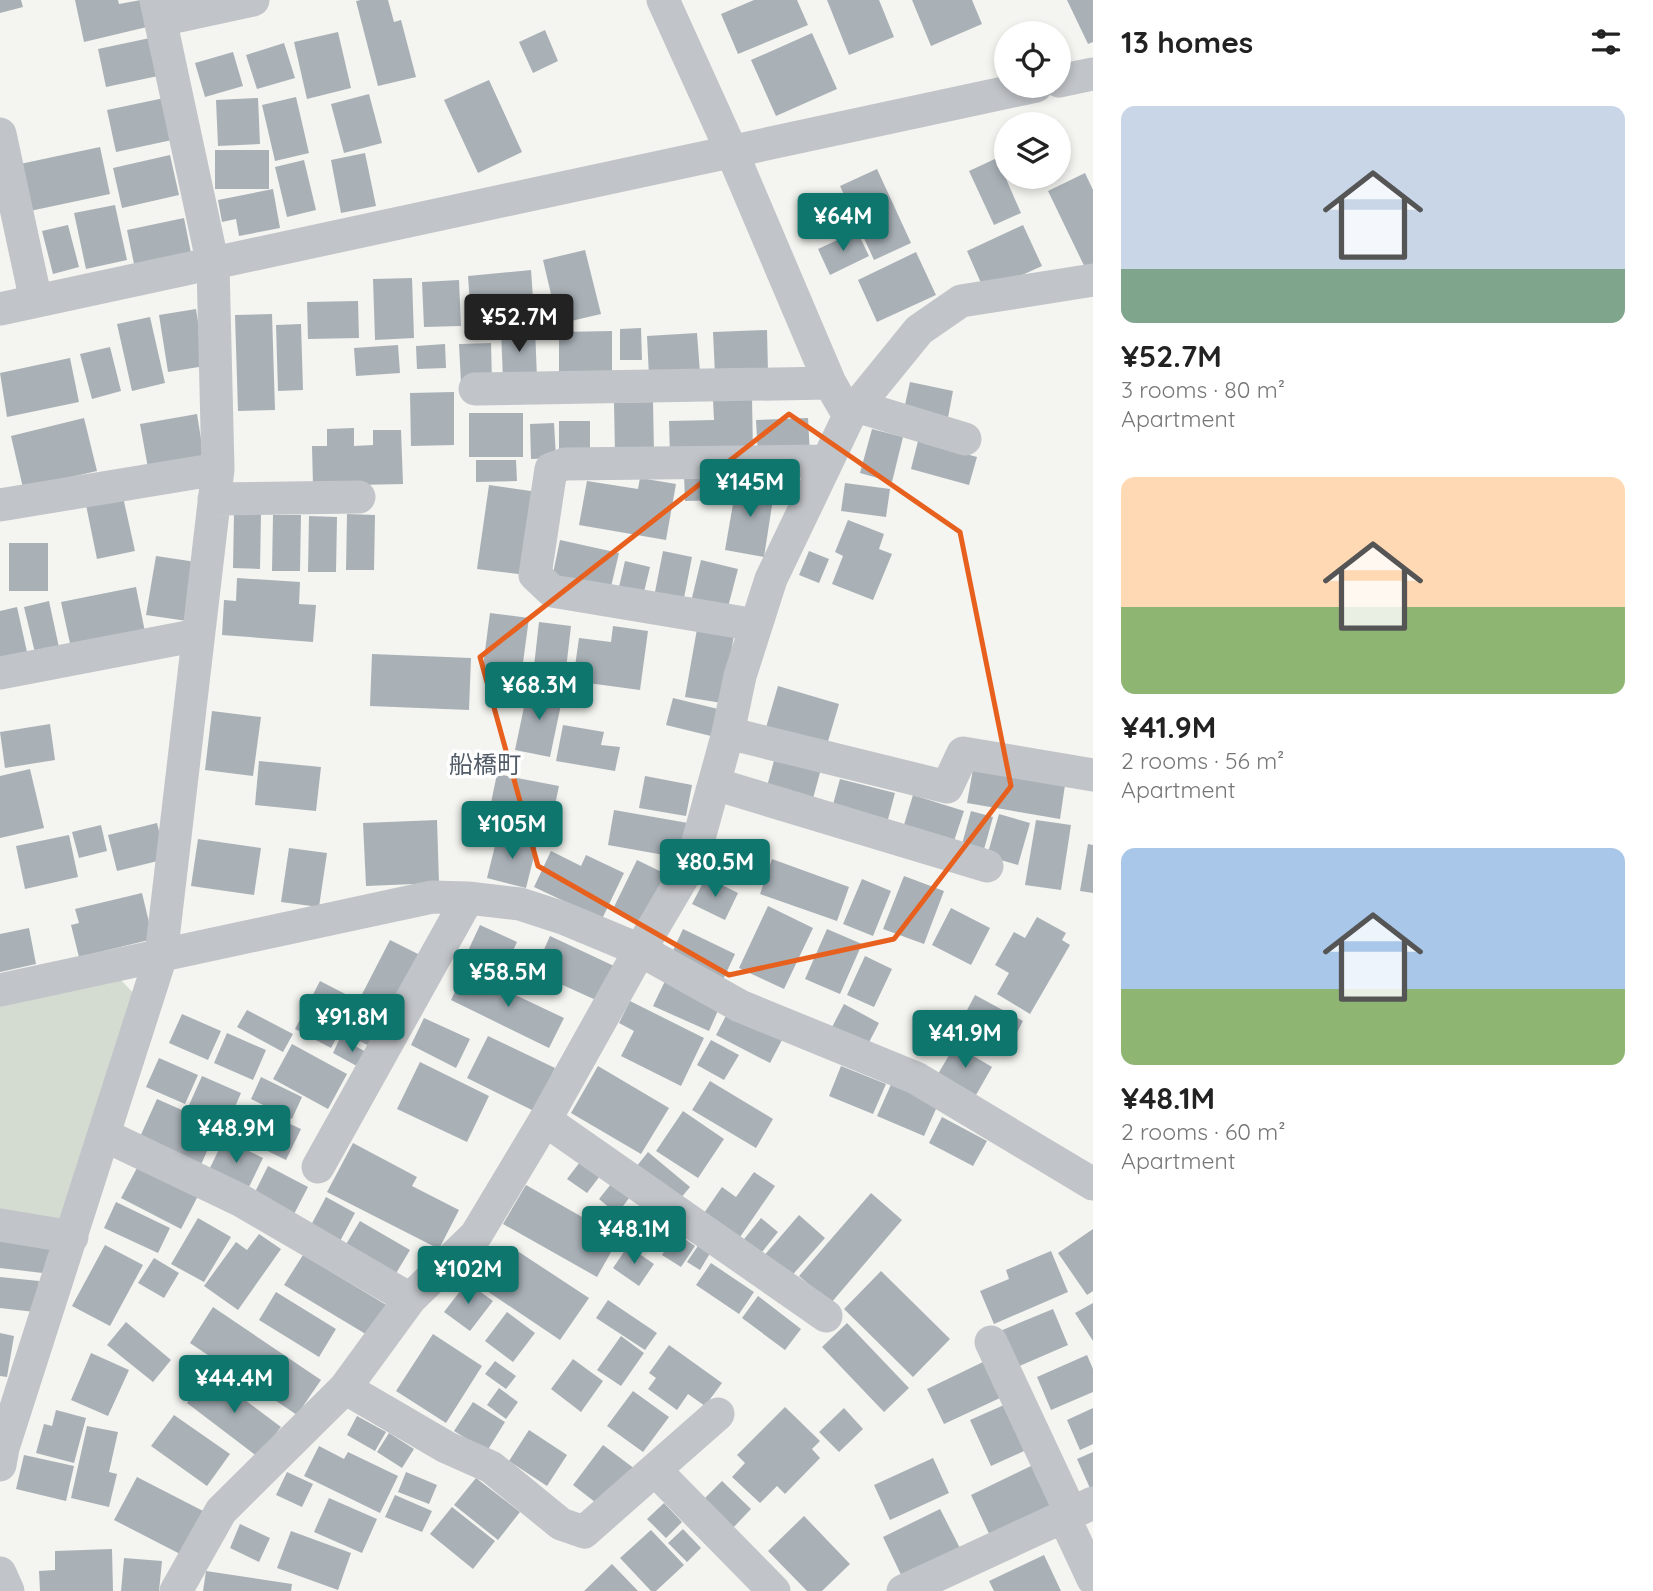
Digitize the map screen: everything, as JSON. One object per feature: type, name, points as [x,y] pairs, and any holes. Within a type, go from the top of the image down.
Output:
[{"type":"street","points":[[0,1465],[3,1448],[161,956],[216,484],[213,265],[158,10],[254,0]]},
{"type":"street","points":[[663,0],[731,150],[830,383],[852,411],[965,439]]},
{"type":"street","points":[[1071,79],[1093,74]]},
{"type":"street","points":[[0,309],[994,95]]},
{"type":"street","points":[[0,134],[36,301]]},
{"type":"street","points":[[176,1591],[221,1511],[345,1388],[410,1299],[476,1235],[545,1120],[692,860],[715,783],[740,676],[771,579],[852,411],[919,330],[961,301],[1093,280]]},
{"type":"street","points":[[475,389],[830,383]]},
{"type":"street","points":[[756,625],[552,591],[535,575],[551,469],[565,464],[826,461]]},
{"type":"street","points":[[0,505],[216,484],[359,497]]},
{"type":"street","points":[[0,673],[198,635]]},
{"type":"street","points":[[728,733],[947,787],[963,753],[1093,775]]},
{"type":"street","points":[[715,783],[987,866]]},
{"type":"street","points":[[0,990],[432,897],[520,904],[563,918],[640,950],[740,1006],[916,1078],[1093,1184]]},
{"type":"street","points":[[318,1167],[468,898]]},
{"type":"street","points":[[545,1120],[826,1316]]},
{"type":"street","points":[[104,1135],[240,1200],[410,1299]]},
{"type":"street","points":[[0,1225],[72,1237]]},
{"type":"street","points":[[991,1342],[1076,1511],[1093,1579]]},
{"type":"street","points":[[345,1388],[446,1447],[491,1466],[561,1524],[583,1532],[656,1471],[718,1414]]},
{"type":"street","points":[[656,1471],[774,1591]]},
{"type":"street","points":[[903,1591],[1076,1511]]},
{"type":"highlighted area","points":[[789,414],[960,532],[1011,786],[894,939],[729,975],[538,866],[480,657]]},
{"type":"shaded area","points":[[120,979],[136,996],[64,1226],[0,1216],[0,1004]]},
{"type":"building","points":[[0,0],[21,0],[23,7],[0,13]]},
{"type":"building","points":[[75,0],[118,0],[119,4],[141,0],[147,27],[84,42]]},
{"type":"building","points":[[388,0],[394,22],[401,20],[416,77],[378,86],[356,1]]},
{"type":"building","points":[[754,0],[797,0],[808,25],[738,54],[721,14]]},
{"type":"building","points":[[827,0],[879,0],[894,37],[849,55]]},
{"type":"building","points":[[912,0],[972,0],[982,24],[931,46]]},
{"type":"building","points":[[1067,0],[1093,0],[1093,42],[1088,44]]},
{"type":"building","points":[[545,30],[558,61],[533,73],[519,42]]},
{"type":"building","points":[[338,32],[351,88],[307,99],[294,42]]},
{"type":"building","points":[[812,33],[837,89],[776,116],[751,60]]},
{"type":"building","points":[[150,38],[158,76],[106,87],[98,49]]},
{"type":"building","points":[[284,43],[295,78],[257,89],[246,55]]},
{"type":"building","points":[[233,52],[243,86],[205,97],[195,63]]},
{"type":"building","points":[[489,80],[522,152],[478,173],[444,100]]},
{"type":"building","points":[[369,94],[382,143],[344,153],[331,104]]},
{"type":"building","points":[[296,97],[309,153],[275,161],[262,105]]},
{"type":"building","points":[[164,98],[172,140],[116,152],[107,110]]},
{"type":"building","points":[[258,98],[260,144],[218,146],[216,100]]},
{"type":"building","points":[[100,147],[110,194],[30,211],[20,164]]},
{"type":"building","points":[[215,150],[269,150],[269,189],[215,189]]},
{"type":"building","points":[[365,153],[376,206],[341,213],[331,160]]},
{"type":"building","points":[[170,155],[179,195],[122,208],[113,168]]},
{"type":"building","points":[[994,159],[994,189],[1011,189],[1021,213],[994,225],[969,171]]},
{"type":"building","points":[[304,160],[316,210],[287,217],[275,167]]},
{"type":"building","points":[[877,169],[911,243],[874,260],[840,186]]},
{"type":"building","points":[[1085,173],[1093,190],[1093,276],[1090,278],[1048,191],[1071,189],[1071,180]]},
{"type":"building","points":[[273,189],[280,228],[239,236],[236,219],[222,222],[218,200]]},
{"type":"building","points":[[115,205],[127,260],[86,269],[74,213]]},
{"type":"building","points":[[184,218],[191,253],[134,264],[127,230]]},
{"type":"building","points":[[68,225],[79,267],[53,274],[42,231]]},
{"type":"building","points":[[1023,225],[1042,266],[985,292],[967,251]]},
{"type":"building","points":[[857,231],[869,256],[830,275],[818,249]]},
{"type":"building","points":[[585,250],[601,314],[558,324],[543,260]]},
{"type":"building","points":[[916,252],[936,295],[877,322],[858,280]]},
{"type":"building","points":[[531,270],[534,313],[471,318],[468,276]]},
{"type":"building","points":[[412,278],[414,338],[375,340],[373,279]]},
{"type":"building","points":[[459,280],[461,326],[424,327],[422,282]]},
{"type":"building","points":[[358,301],[359,338],[308,339],[307,302]]},
{"type":"building","points":[[196,309],[205,366],[168,372],[159,315]]},
{"type":"building","points":[[272,314],[275,410],[238,411],[235,315]]},
{"type":"building","points":[[150,317],[165,383],[132,391],[117,324]]},
{"type":"building","points":[[301,324],[303,390],[278,391],[276,325]]},
{"type":"building","points":[[641,328],[642,360],[620,360],[620,329]]},
{"type":"building","points":[[535,329],[537,378],[503,380],[501,330]]},
{"type":"building","points":[[767,330],[768,372],[715,375],[713,332]]},
{"type":"building","points":[[612,331],[612,375],[559,376],[559,332]]},
{"type":"building","points":[[697,333],[700,373],[649,376],[647,336]]},
{"type":"building","points":[[491,343],[492,382],[461,383],[459,344]]},
{"type":"building","points":[[445,344],[446,368],[417,369],[416,346]]},
{"type":"building","points":[[398,345],[400,373],[356,376],[354,348]]},
{"type":"building","points":[[110,347],[121,391],[92,399],[80,354]]},
{"type":"building","points":[[70,358],[79,402],[7,417],[0,373]]},
{"type":"building","points":[[910,382],[953,391],[947,423],[903,414]]},
{"type":"building","points":[[454,392],[454,445],[411,446],[410,393]]},
{"type":"building","points":[[752,398],[753,454],[670,456],[669,421],[714,420],[713,399]]},
{"type":"building","points":[[653,402],[654,452],[615,453],[614,403]]},
{"type":"building","points":[[469,413],[523,413],[523,457],[469,457]]},
{"type":"building","points":[[197,414],[204,458],[148,468],[140,424]]},
{"type":"building","points":[[84,418],[97,471],[23,488],[11,436]]},
{"type":"building","points":[[808,418],[810,455],[758,457],[756,420]]},
{"type":"building","points":[[559,421],[590,421],[590,456],[559,456]]},
{"type":"building","points":[[554,423],[556,458],[531,459],[530,424]]},
{"type":"building","points":[[354,428],[354,446],[373,445],[373,430],[401,430],[403,484],[313,486],[312,446],[327,446],[327,429]]},
{"type":"building","points":[[872,429],[903,437],[892,482],[860,473]]},
{"type":"building","points":[[918,441],[977,457],[969,485],[911,469]]},
{"type":"building","points":[[476,460],[516,460],[517,481],[476,482]]},
{"type":"building","points":[[730,474],[730,500],[685,501],[684,475]]},
{"type":"building","points":[[640,478],[676,484],[666,540],[579,525],[587,481],[638,489]]},
{"type":"building","points":[[737,481],[775,486],[764,557],[725,550]]},
{"type":"building","points":[[845,483],[890,489],[886,517],[841,511]]},
{"type":"building","points":[[489,485],[538,492],[526,575],[477,569]]},
{"type":"building","points":[[123,497],[135,551],[97,559],[86,505]]},
{"type":"building","points":[[234,513],[261,513],[260,569],[233,568]]},
{"type":"building","points":[[347,514],[375,515],[374,570],[346,570]]},
{"type":"building","points":[[273,515],[301,515],[300,571],[272,571]]},
{"type":"building","points":[[309,516],[337,517],[336,572],[308,572]]},
{"type":"building","points":[[848,520],[884,534],[879,549],[892,554],[873,600],[832,584],[843,556],[835,552]]},
{"type":"building","points":[[560,540],[619,553],[610,591],[552,578]]},
{"type":"building","points":[[9,543],[48,543],[48,591],[9,591]]},
{"type":"building","points":[[663,551],[692,557],[683,603],[654,597]]},
{"type":"building","points":[[809,551],[829,559],[819,583],[799,575]]},
{"type":"building","points":[[156,556],[196,562],[187,621],[146,615]]},
{"type":"building","points":[[701,560],[738,569],[727,611],[691,602]]},
{"type":"building","points":[[625,561],[650,567],[644,592],[619,587]]},
{"type":"building","points":[[237,578],[300,582],[299,604],[316,605],[313,642],[222,635],[224,600],[236,601]]},
{"type":"building","points":[[136,587],[145,632],[71,648],[61,602]]},
{"type":"building","points":[[49,601],[60,652],[36,657],[24,607]]},
{"type":"building","points":[[17,607],[27,652],[0,658],[0,611]]},
{"type":"building","points":[[490,613],[529,618],[522,670],[483,666]]},
{"type":"building","points":[[539,622],[571,626],[565,678],[533,675]]},
{"type":"building","points":[[613,626],[648,631],[640,690],[573,681],[579,638],[611,642]]},
{"type":"building","points":[[697,629],[734,635],[722,703],[685,697]]},
{"type":"building","points":[[372,654],[471,658],[469,710],[370,706]]},
{"type":"building","points":[[778,686],[839,704],[826,748],[765,731]]},
{"type":"building","points":[[528,688],[563,695],[550,757],[515,750]]},
{"type":"building","points":[[673,698],[718,709],[711,736],[666,725]]},
{"type":"building","points":[[212,711],[261,717],[253,776],[205,770]]},
{"type":"building","points":[[50,724],[55,760],[5,768],[0,732]]},
{"type":"building","points":[[563,725],[604,732],[601,745],[620,747],[615,771],[556,761]]},
{"type":"building","points":[[775,757],[821,769],[812,802],[766,790]]},
{"type":"building","points":[[259,761],[321,767],[316,811],[255,805]]},
{"type":"building","points":[[30,769],[44,828],[0,838],[0,776]]},
{"type":"building","points":[[973,769],[1065,785],[1060,819],[967,803]]},
{"type":"building","points":[[497,774],[559,786],[550,829],[488,817]]},
{"type":"building","points":[[645,776],[692,785],[686,816],[639,808]]},
{"type":"building","points":[[840,779],[895,793],[887,823],[832,808]]},
{"type":"building","points":[[913,795],[964,811],[953,844],[903,828]]},
{"type":"building","points":[[614,810],[688,823],[681,858],[608,845]]},
{"type":"building","points":[[971,811],[993,817],[983,853],[961,848]]},
{"type":"building","points":[[999,814],[1030,823],[1018,865],[987,856]]},
{"type":"building","points":[[437,820],[439,883],[366,886],[363,823]]},
{"type":"building","points":[[1036,820],[1071,825],[1061,890],[1025,885]]},
{"type":"building","points":[[157,823],[166,859],[117,871],[108,835]]},
{"type":"building","points":[[101,825],[107,851],[79,858],[72,832]]},
{"type":"building","points":[[498,834],[537,844],[526,888],[487,878]]},
{"type":"building","points":[[69,835],[78,877],[25,889],[16,846]]},
{"type":"building","points":[[198,839],[261,848],[254,895],[191,886]]},
{"type":"building","points":[[718,844],[753,861],[741,885],[706,869]]},
{"type":"building","points":[[1088,844],[1093,845],[1093,893],[1080,891]]},
{"type":"building","points":[[289,848],[327,853],[319,907],[281,902]]},
{"type":"building","points":[[551,851],[581,866],[586,855],[624,873],[602,919],[534,887]]},
{"type":"building","points":[[772,859],[849,887],[837,921],[760,894]]},
{"type":"building","points":[[637,860],[672,877],[648,926],[613,909]]},
{"type":"building","points":[[904,876],[944,891],[924,944],[883,929]]},
{"type":"building","points":[[706,877],[738,893],[725,920],[692,904]]},
{"type":"building","points":[[862,879],[891,891],[873,936],[843,924]]},
{"type":"building","points":[[142,893],[153,939],[79,957],[71,925],[79,923],[75,909]]},
{"type":"building","points":[[768,906],[813,928],[784,989],[739,968]]},
{"type":"building","points":[[951,908],[990,928],[971,965],[932,945]]},
{"type":"building","points":[[1037,917],[1066,933],[1062,940],[1070,945],[1030,1014],[997,994],[1009,973],[995,965],[1014,932],[1025,938]]},
{"type":"building","points":[[480,925],[517,942],[504,970],[467,953]]},
{"type":"building","points":[[29,928],[36,964],[0,972],[0,934]]},
{"type":"building","points":[[683,929],[735,954],[721,984],[669,959]]},
{"type":"building","points":[[827,929],[862,944],[840,994],[805,979]]},
{"type":"building","points":[[550,936],[614,966],[598,1001],[534,972]]},
{"type":"building","points":[[390,940],[424,957],[391,1022],[357,1004]]},
{"type":"building","points":[[865,956],[892,969],[874,1007],[847,995]]},
{"type":"building","points":[[465,971],[564,1018],[549,1048],[451,1000]]},
{"type":"building","points":[[320,981],[357,1000],[331,1048],[295,1029]]},
{"type":"building","points":[[665,981],[720,1006],[709,1031],[653,1006]]},
{"type":"building","points":[[975,995],[1023,1021],[1005,1055],[957,1029]]},
{"type":"building","points":[[630,1001],[704,1038],[681,1086],[621,1056],[634,1031],[619,1023]]},
{"type":"building","points":[[844,1004],[879,1023],[866,1048],[831,1029]]},
{"type":"building","points":[[247,1010],[293,1034],[283,1052],[237,1027]]},
{"type":"building","points":[[728,1012],[782,1040],[770,1063],[716,1035]]},
{"type":"building","points":[[362,1013],[387,1027],[375,1049],[350,1036]]},
{"type":"building","points":[[182,1014],[221,1031],[208,1060],[169,1043]]},
{"type":"building","points":[[424,1018],[470,1039],[456,1068],[411,1045]]},
{"type":"building","points":[[227,1033],[266,1050],[253,1080],[214,1063]]},
{"type":"building","points":[[488,1036],[555,1068],[534,1111],[467,1078]]},
{"type":"building","points":[[340,1038],[372,1055],[364,1070],[333,1053]]},
{"type":"building","points":[[711,1040],[739,1055],[724,1080],[697,1065]]},
{"type":"building","points":[[292,1044],[347,1074],[328,1109],[273,1079]]},
{"type":"building","points":[[955,1045],[992,1067],[976,1095],[938,1074]]},
{"type":"building","points":[[159,1058],[198,1075],[185,1104],[146,1087]]},
{"type":"building","points":[[420,1062],[489,1096],[467,1142],[397,1109]]},
{"type":"building","points":[[598,1066],[669,1108],[641,1154],[571,1113]]},
{"type":"building","points":[[841,1066],[886,1084],[873,1114],[829,1096]]},
{"type":"building","points":[[202,1076],[241,1093],[228,1123],[189,1105]]},
{"type":"building","points":[[261,1077],[302,1097],[292,1119],[251,1099]]},
{"type":"building","points":[[893,1080],[940,1100],[924,1136],[877,1116]]},
{"type":"building","points":[[710,1081],[773,1119],[756,1148],[692,1110]]},
{"type":"building","points":[[157,1099],[218,1126],[200,1167],[139,1139]]},
{"type":"building","points":[[249,1105],[301,1129],[286,1160],[234,1135]]},
{"type":"building","points":[[683,1111],[724,1139],[698,1178],[656,1151]]},
{"type":"building","points":[[942,1117],[987,1141],[973,1166],[929,1143]]},
{"type":"building","points":[[224,1139],[263,1158],[247,1191],[208,1172]]},
{"type":"building","points":[[353,1143],[417,1177],[412,1186],[459,1210],[439,1249],[327,1192]]},
{"type":"building","points":[[648,1152],[690,1187],[675,1205],[633,1171]]},
{"type":"building","points":[[583,1158],[603,1172],[587,1193],[567,1179]]},
{"type":"building","points":[[138,1166],[198,1196],[181,1229],[121,1198]]},
{"type":"building","points":[[268,1166],[308,1187],[292,1218],[252,1198]]},
{"type":"building","points":[[754,1172],[775,1186],[738,1240],[702,1216],[722,1187],[736,1197]]},
{"type":"building","points":[[615,1179],[633,1193],[617,1214],[599,1199]]},
{"type":"building","points":[[526,1185],[619,1238],[597,1277],[503,1224]]},
{"type":"building","points":[[871,1193],[902,1220],[831,1303],[799,1276]]},
{"type":"building","points":[[326,1197],[355,1213],[339,1243],[310,1227]]},
{"type":"building","points":[[116,1202],[170,1228],[158,1253],[104,1228]]},
{"type":"building","points":[[656,1213],[675,1228],[659,1248],[640,1233]]},
{"type":"building","points":[[799,1215],[825,1238],[788,1280],[762,1258]]},
{"type":"building","points":[[198,1218],[231,1237],[204,1282],[171,1264]]},
{"type":"building","points":[[761,1218],[778,1232],[758,1257],[741,1243]]},
{"type":"building","points":[[360,1221],[410,1250],[395,1275],[345,1246]]},
{"type":"building","points":[[1093,1229],[1093,1291],[1087,1295],[1058,1253]]},
{"type":"building","points":[[676,1233],[695,1246],[681,1267],[662,1255]]},
{"type":"building","points":[[259,1234],[281,1249],[238,1310],[204,1286],[236,1242],[247,1250]]},
{"type":"building","points":[[0,1237],[55,1244],[51,1274],[0,1268]]},
{"type":"building","points":[[700,1243],[712,1250],[700,1270],[687,1262]]},
{"type":"building","points":[[105,1245],[143,1265],[110,1326],[72,1306]]},
{"type":"building","points":[[628,1246],[654,1264],[639,1286],[613,1268]]},
{"type":"building","points":[[1051,1251],[1068,1292],[994,1324],[980,1291],[1009,1279],[1006,1270]]},
{"type":"building","points":[[519,1252],[589,1298],[560,1340],[484,1289],[502,1262],[509,1267]]},
{"type":"building","points":[[303,1255],[388,1306],[369,1336],[284,1285]]},
{"type":"building","points":[[154,1258],[179,1273],[164,1298],[138,1283]]},
{"type":"building","points":[[711,1263],[754,1292],[739,1314],[696,1285]]},
{"type":"building","points":[[881,1271],[950,1339],[913,1377],[844,1309]]},
{"type":"building","points":[[0,1277],[39,1281],[35,1312],[0,1308]]},
{"type":"building","points":[[467,1282],[493,1301],[470,1331],[444,1312]]},
{"type":"building","points":[[276,1292],[336,1329],[319,1357],[259,1320]]},
{"type":"building","points":[[758,1296],[801,1329],[785,1350],[742,1318]]},
{"type":"building","points":[[608,1300],[657,1333],[645,1350],[596,1318]]},
{"type":"building","points":[[1093,1303],[1093,1341],[1075,1313]]},
{"type":"building","points":[[213,1307],[321,1380],[297,1415],[190,1343]]},
{"type":"building","points":[[1053,1309],[1068,1345],[1015,1368],[1000,1331]]},
{"type":"building","points":[[507,1312],[535,1333],[513,1362],[485,1341]]},
{"type":"building","points":[[126,1322],[171,1360],[153,1382],[107,1345]]},
{"type":"building","points":[[847,1323],[909,1388],[884,1412],[822,1347]]},
{"type":"building","points":[[0,1333],[14,1336],[7,1377],[0,1376]]},
{"type":"building","points":[[433,1334],[482,1366],[446,1423],[396,1391]]},
{"type":"building","points":[[621,1336],[644,1353],[621,1386],[597,1370]]},
{"type":"building","points":[[669,1345],[722,1383],[705,1406],[688,1394],[677,1410],[648,1389],[656,1378],[649,1373]]},
{"type":"building","points":[[91,1353],[129,1370],[108,1416],[71,1400]]},
{"type":"building","points":[[1087,1355],[1093,1369],[1093,1392],[1051,1410],[1037,1377]]},
{"type":"building","points":[[573,1359],[603,1381],[581,1412],[551,1389]]},
{"type":"building","points":[[495,1361],[516,1376],[506,1389],[485,1374]]},
{"type":"building","points":[[983,1362],[1000,1398],[944,1424],[927,1389]]},
{"type":"building","points":[[209,1373],[281,1427],[258,1457],[187,1403]]},
{"type":"building","points":[[499,1388],[518,1402],[506,1419],[487,1405]]},
{"type":"building","points":[[633,1391],[669,1417],[643,1452],[607,1426]]},
{"type":"building","points":[[473,1402],[505,1422],[487,1451],[454,1431]]},
{"type":"building","points":[[1004,1405],[1024,1451],[991,1466],[970,1420]]},
{"type":"building","points":[[785,1407],[820,1441],[812,1449],[820,1458],[785,1494],[777,1486],[760,1503],[732,1477],[745,1463],[737,1455]]},
{"type":"building","points":[[844,1408],[863,1429],[839,1452],[819,1432]]},
{"type":"building","points":[[1093,1408],[1093,1444],[1080,1450],[1067,1420]]},
{"type":"building","points":[[56,1410],[86,1418],[74,1463],[36,1453],[44,1424],[52,1426]]},
{"type":"building","points":[[174,1415],[230,1454],[207,1486],[151,1446]]},
{"type":"building","points":[[357,1416],[386,1432],[375,1451],[347,1435]]},
{"type":"building","points":[[87,1426],[118,1432],[109,1472],[117,1474],[109,1507],[71,1498]]},
{"type":"building","points":[[529,1430],[567,1455],[547,1486],[509,1461]]},
{"type":"building","points":[[389,1433],[414,1449],[402,1468],[377,1452]]},
{"type":"building","points":[[603,1445],[635,1469],[604,1509],[573,1485]]},
{"type":"building","points":[[319,1446],[344,1459],[348,1452],[398,1476],[380,1513],[304,1476]]},
{"type":"building","points":[[1093,1452],[1093,1495],[1077,1459]]},
{"type":"building","points":[[24,1455],[74,1466],[66,1501],[16,1489]]},
{"type":"building","points":[[933,1458],[949,1493],[890,1520],[874,1485]]},
{"type":"building","points":[[1033,1465],[1053,1508],[991,1538],[971,1495]]},
{"type":"building","points":[[287,1472],[313,1484],[302,1507],[276,1495]]},
{"type":"building","points":[[406,1472],[437,1485],[429,1504],[398,1492]]},
{"type":"building","points":[[137,1477],[207,1513],[184,1556],[114,1520]]},
{"type":"building","points":[[476,1478],[520,1512],[498,1540],[454,1505]]},
{"type":"building","points":[[722,1481],[751,1509],[731,1530],[702,1501]]},
{"type":"building","points":[[395,1495],[432,1511],[422,1532],[385,1517]]},
{"type":"building","points":[[329,1498],[377,1519],[362,1553],[314,1532]]},
{"type":"building","points":[[664,1503],[682,1522],[666,1538],[647,1519]]},
{"type":"building","points":[[452,1507],[495,1541],[473,1569],[430,1534]]},
{"type":"building","points":[[940,1509],[962,1552],[904,1581],[883,1537]]},
{"type":"building","points":[[804,1516],[850,1564],[822,1591],[807,1591],[768,1551]]},
{"type":"building","points":[[240,1524],[270,1538],[259,1562],[230,1548]]},
{"type":"building","points":[[683,1529],[701,1548],[687,1562],[668,1543]]},
{"type":"building","points":[[651,1530],[684,1565],[656,1591],[651,1591],[620,1558]]},
{"type":"building","points":[[291,1531],[351,1553],[338,1590],[277,1568]]},
{"type":"building","points":[[112,1549],[113,1591],[40,1591],[39,1571],[55,1570],[55,1551]]},
{"type":"building","points":[[1044,1555],[1061,1591],[994,1591],[989,1581]]},
{"type":"building","points":[[124,1558],[162,1561],[159,1591],[121,1591]]},
{"type":"building","points":[[612,1564],[638,1591],[584,1591]]},
{"type":"building","points":[[206,1571],[292,1584],[291,1591],[203,1591]]},
{"type":"district","name":"船橋町","points":[[485,765]]}]
